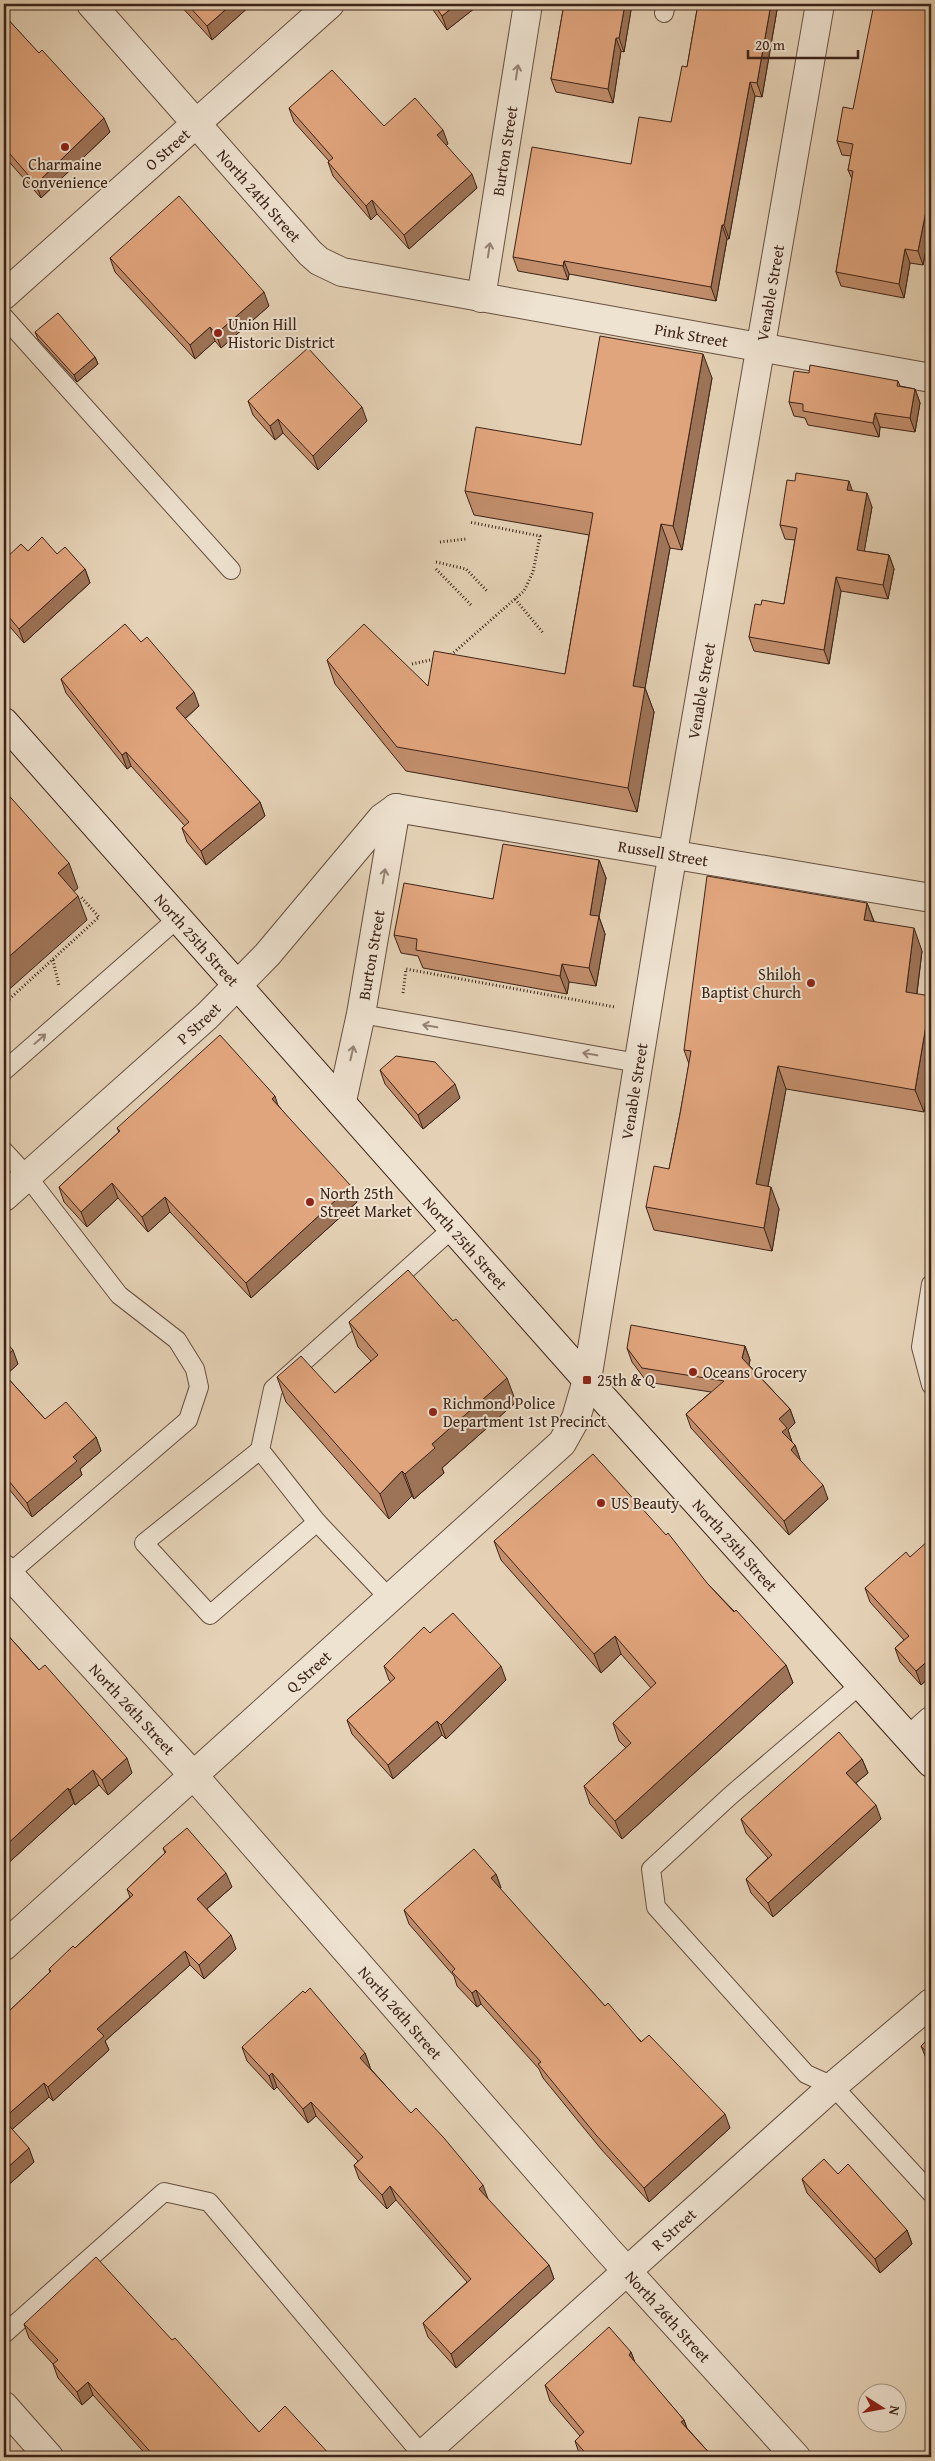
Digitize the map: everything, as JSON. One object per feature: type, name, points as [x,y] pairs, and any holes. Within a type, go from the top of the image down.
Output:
[{"type":"street","name":"North 24th Street","points":[[91,4],[319,261],[342,272],[358,276],[481,298]]},
{"type":"street","name":"O Street","points":[[4,295],[330,4]]},
{"type":"street","name":"Burton Street","points":[[481,298],[528,4]]},
{"type":"street","name":"Venable Street","points":[[587,1380],[673,855],[820,4]]},
{"type":"street","name":"Pink Street","points":[[481,298],[931,378]]},
{"type":"street","name":"North 25th Street","points":[[4,722],[236,986],[342,1101],[587,1380],[931,1763]]},
{"type":"street","name":"Burton Street","points":[[342,1101],[361,1014],[396,808]]},
{"type":"street","name":"Russell Street","points":[[396,808],[931,898]]},
{"type":"street","name":"P Street","points":[[4,1197],[207,1016],[267,955],[382,818],[396,808]]},
{"type":"street","name":"Q Street","points":[[4,1946],[562,1442],[576,1418],[587,1380]]},
{"type":"street","name":"North 26th Street","points":[[5,1574],[194,1776],[627,2271],[796,2457]]},
{"type":"street","points":[[911,1739],[931,1721]]},
{"type":"street","name":"R Street","points":[[422,2456],[833,2086],[931,2003]]},
{"type":"street","points":[[4,2406],[49,2457]]},
{"type":"lane","points":[[4,317],[231,570]]},
{"type":"lane","points":[[4,1071],[177,919]]},
{"type":"lane","points":[[361,1014],[638,1063]]},
{"type":"lane","points":[[4,1151],[27,1176],[119,1295],[177,1340],[195,1369],[199,1387],[188,1420],[5,1574]]},
{"type":"lane","points":[[317,1522],[210,1614],[144,1544],[260,1450],[273,1389],[452,1228]]},
{"type":"lane","points":[[931,1284],[921,1347],[931,1385]]},
{"type":"lane","points":[[260,1450],[317,1522],[390,1599]]},
{"type":"lane","points":[[860,1685],[730,1796],[651,1869],[656,1907],[806,2074],[833,2086],[931,2193]]},
{"type":"lane","points":[[4,2334],[164,2192],[209,2202],[422,2456]]},
{"type":"path","points":[[446,656],[453,654],[524,591],[533,572],[540,536],[469,522]]},
{"type":"path","points":[[440,542],[466,539]]},
{"type":"path","points":[[436,562],[466,569],[487,591]]},
{"type":"path","points":[[436,569],[472,606]]},
{"type":"path","points":[[515,599],[544,634]]},
{"type":"path","points":[[412,664],[440,658]]},
{"type":"path","points":[[4,1004],[99,917],[81,896]]},
{"type":"path","points":[[53,960],[60,990]]},
{"type":"path","points":[[406,974],[406,969],[616,1008]]},
{"type":"building","points":[[187,4],[232,4],[207,26]]},
{"type":"building","points":[[434,4],[457,4],[442,16]]},
{"type":"building","points":[[564,4],[625,4],[619,38],[616,38],[608,89],[551,79]]},
{"type":"building","points":[[698,4],[771,4],[757,83],[750,82],[711,287],[564,261],[563,266],[513,257],[532,147],[631,164],[639,117],[671,122],[682,66],[687,67]]},
{"type":"building","points":[[874,4],[931,4],[931,68],[928,83],[931,83],[931,186],[918,251],[905,249],[899,284],[836,272],[853,171],[848,170],[853,144],[837,141],[843,107],[853,109]]},
{"type":"building","points":[[4,15],[39,53],[42,50],[104,118],[36,184],[4,147]]},
{"type":"building","points":[[332,70],[384,126],[415,98],[443,130],[437,135],[472,174],[404,235],[372,200],[366,206],[328,162],[333,158],[289,108]]},
{"type":"building","points":[[179,196],[264,292],[216,334],[210,327],[190,345],[110,258]]},
{"type":"building","points":[[58,313],[95,357],[74,375],[35,332]]},
{"type":"building","points":[[600,336],[703,354],[673,526],[661,524],[633,686],[645,688],[628,788],[397,747],[327,660],[364,624],[428,686],[434,651],[565,674],[593,513],[465,491],[476,427],[581,445]]},
{"type":"building","points":[[308,348],[362,407],[313,456],[278,419],[270,426],[248,401]]},
{"type":"building","points":[[810,365],[898,381],[897,386],[915,389],[910,418],[875,413],[873,423],[803,411],[803,404],[789,402],[794,371],[809,373]]},
{"type":"building","points":[[796,473],[849,481],[847,490],[867,493],[857,550],[889,555],[883,585],[836,577],[824,650],[749,637],[755,604],[761,605],[762,600],[784,604],[797,528],[780,525],[787,480],[795,481]]},
{"type":"building","points":[[42,537],[57,554],[65,547],[85,569],[19,629],[4,611],[4,560],[21,544],[28,551]]},
{"type":"building","points":[[125,624],[141,642],[147,637],[194,692],[176,708],[260,802],[201,851],[182,828],[189,822],[126,752],[122,755],[61,679]]},
{"type":"building","points":[[4,790],[69,863],[58,873],[78,896],[4,961]]},
{"type":"building","points":[[503,844],[599,860],[590,915],[599,916],[589,968],[562,964],[560,976],[416,950],[417,939],[394,935],[404,883],[493,899]]},
{"type":"building","name":"Shiloh Baptist Church","points":[[707,876],[867,903],[864,920],[914,928],[906,992],[931,996],[915,1090],[778,1066],[756,1184],[771,1187],[764,1228],[646,1207],[654,1166],[669,1169],[680,1114],[691,1051],[684,1050]]},
{"type":"building","points":[[220,1035],[275,1096],[272,1099],[351,1186],[246,1283],[165,1197],[142,1217],[112,1183],[81,1212],[59,1187],[120,1131],[117,1128]]},
{"type":"building","points":[[396,1056],[435,1062],[455,1084],[418,1115],[380,1070]]},
{"type":"building","name":"Richmond Police Department 1st Precinct","points":[[408,1270],[453,1321],[456,1319],[507,1378],[432,1444],[435,1448],[405,1474],[402,1471],[380,1494],[277,1377],[301,1356],[335,1393],[378,1355],[349,1322]]},
{"type":"building","points":[[631,1325],[745,1346],[742,1358],[790,1409],[779,1419],[787,1428],[782,1432],[795,1445],[791,1450],[823,1485],[784,1521],[686,1414],[724,1381],[642,1368],[627,1348]]},
{"type":"building","points":[[4,1340],[13,1350],[4,1358]]},
{"type":"building","points":[[4,1374],[45,1419],[66,1402],[96,1437],[73,1457],[77,1461],[27,1503],[4,1475]]},
{"type":"building","points":[[593,1454],[666,1535],[668,1533],[707,1583],[734,1612],[736,1610],[786,1665],[615,1821],[584,1786],[631,1743],[613,1723],[656,1683],[615,1636],[594,1654],[494,1541]]},
{"type":"building","points":[[928,1541],[931,1544],[931,1658],[916,1671],[895,1648],[909,1636],[865,1588],[906,1552],[910,1557]]},
{"type":"building","points":[[453,1613],[501,1666],[441,1725],[437,1721],[388,1765],[347,1720],[395,1678],[384,1666],[424,1627],[430,1633]]},
{"type":"building","points":[[4,1631],[39,1670],[45,1665],[127,1758],[102,1780],[93,1770],[70,1790],[68,1788],[4,1847],[4,1718],[8,1713],[4,1708]]},
{"type":"building","points":[[839,1732],[862,1759],[846,1773],[876,1805],[768,1903],[746,1879],[772,1855],[741,1819]]},
{"type":"building","points":[[187,1828],[226,1873],[197,1899],[231,1935],[199,1965],[185,1951],[97,2029],[104,2036],[48,2087],[44,2083],[4,2118],[4,2016],[51,1971],[49,1969],[73,1946],[75,1948],[133,1895],[127,1889],[166,1852],[163,1848]]},
{"type":"building","points":[[474,1849],[496,1874],[491,1878],[605,2006],[608,2003],[641,2042],[649,2035],[725,2114],[644,2188],[596,2135],[538,2064],[541,2062],[476,1990],[472,1993],[452,1972],[455,1969],[404,1910]]},
{"type":"building","points":[[310,1988],[365,2053],[360,2058],[411,2113],[416,2108],[444,2138],[483,2185],[479,2189],[549,2265],[451,2354],[423,2323],[471,2279],[390,2186],[382,2195],[354,2165],[363,2157],[311,2102],[303,2109],[272,2073],[269,2076],[242,2047],[303,1991],[305,1993]]},
{"type":"building","points":[[931,2036],[931,2057],[921,2046]]},
{"type":"building","points":[[4,2120],[29,2148],[4,2171]]},
{"type":"building","points":[[824,2159],[838,2174],[848,2164],[907,2230],[875,2259],[802,2179]]},
{"type":"building","points":[[96,2257],[172,2340],[175,2338],[259,2432],[285,2406],[331,2456],[155,2457],[88,2382],[77,2392],[53,2364],[58,2360],[24,2324]]},
{"type":"building","points":[[609,2327],[631,2352],[629,2355],[684,2420],[681,2422],[713,2457],[589,2457],[575,2441],[584,2432],[545,2385]]},
{"type":"place","name":"Charmaine Convenience","points":[[65,147]]},
{"type":"place","name":"Union Hill Historic District","points":[[218,333]]},
{"type":"place","name":"Shiloh Baptist Church","points":[[811,983]]},
{"type":"place","name":"North 25th Street Market","points":[[310,1202]]},
{"type":"place","name":"Oceans Grocery","points":[[693,1372]]},
{"type":"place","name":"25th & Q","points":[[587,1380]]},
{"type":"place","name":"Richmond Police Department 1st Precinct","points":[[433,1412]]},
{"type":"place","name":"US Beauty","points":[[601,1503]]}]
